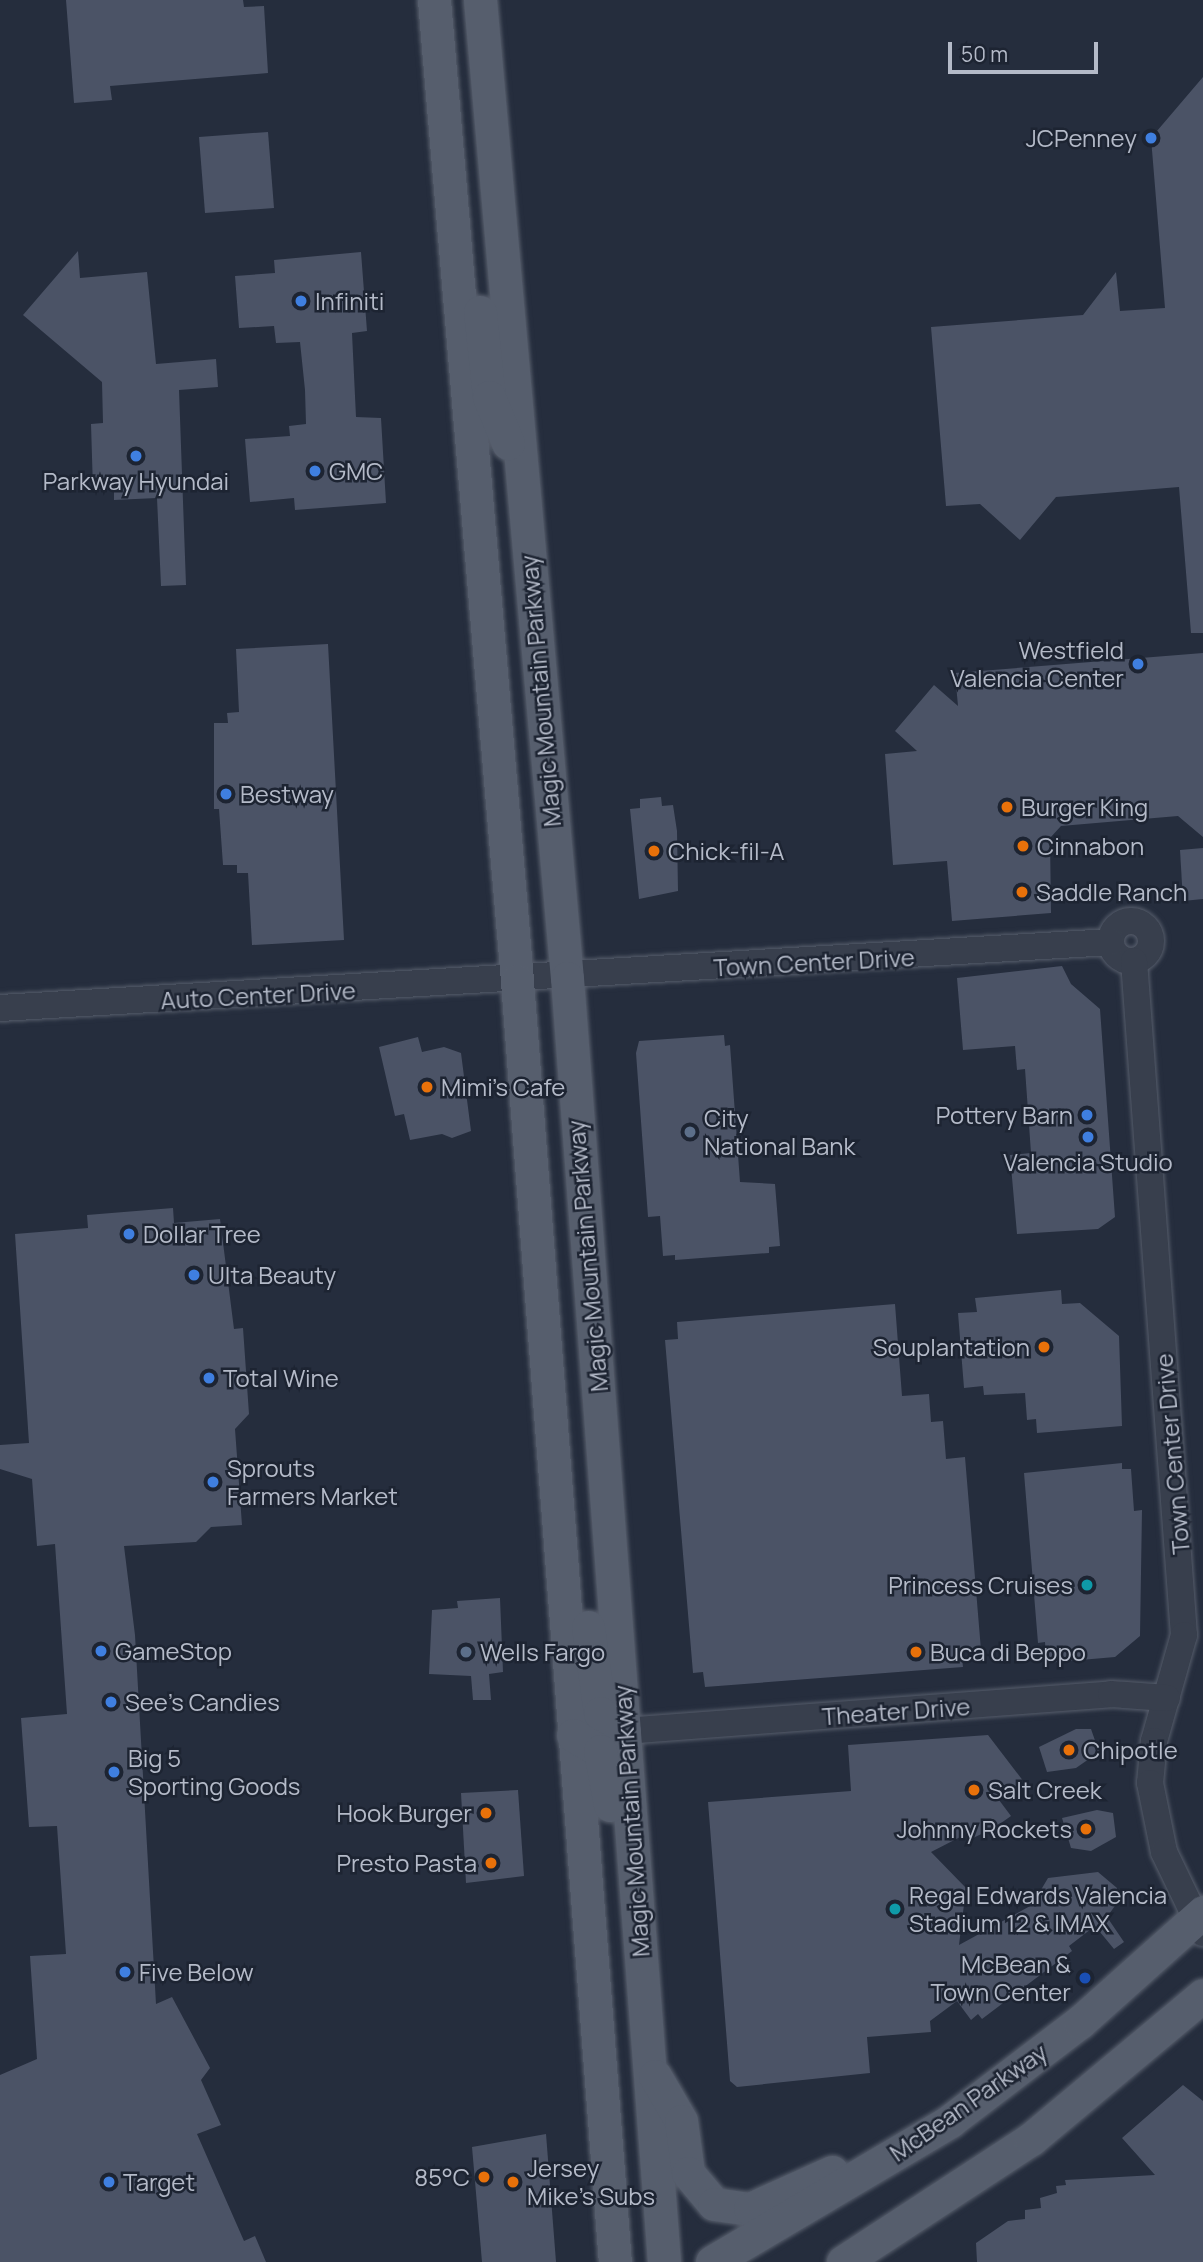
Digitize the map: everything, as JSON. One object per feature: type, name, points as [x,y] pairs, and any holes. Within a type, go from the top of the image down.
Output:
[{"type":"main road","name":"Magic Mountain Parkway","points":[[434,0],[453,254],[517,981],[615,2262]]},
{"type":"main road","name":"Magic Mountain Parkway","points":[[480,0],[520,474],[567,978],[664,2262]]},
{"type":"main road","points":[[453,254],[475,267],[489,397],[520,474]]},
{"type":"main road","points":[[558,1527],[582,1563],[600,1713],[624,1731]]},
{"type":"main road","points":[[573,1735],[594,1743],[604,1765],[623,1905],[642,1965]]},
{"type":"main road","name":"McBean Parkway","points":[[712,2262],[950,2121],[1080,2022],[1201,1921]]},
{"type":"main road","points":[[843,2262],[1031,2139],[1203,1995]]},
{"type":"main road","points":[[649,2066],[681,2121],[688,2173],[699,2192],[730,2208],[750,2209],[950,2121]]},
{"type":"street","points":[[1122,922],[1145,925],[1151,948],[1134,961],[1118,956],[1111,942],[1122,922]]},
{"type":"street","name":"Town Center Drive","points":[[517,981],[1111,942]]},
{"type":"street","name":"Town Center Drive","points":[[1134,961],[1182,1574],[1184,1636],[1154,1741],[1151,1794],[1164,1852],[1201,1921]]},
{"type":"street","name":"Auto Center Drive","points":[[0,1008],[517,981]]},
{"type":"street","name":"Theater Drive","points":[[624,1731],[1111,1694],[1167,1698]]},
{"type":"building","points":[[66,0],[243,0],[244,7],[264,6],[268,73],[110,86],[112,100],[74,103]]},
{"type":"building","points":[[1203,77],[1203,633],[1191,633],[1179,487],[1056,497],[1020,540],[980,504],[946,506],[931,327],[1083,315],[1116,272],[1120,311],[1165,308],[1151,138]]},
{"type":"building","points":[[268,132],[274,208],[205,213],[199,137]]},
{"type":"building","points":[[78,251],[80,278],[147,272],[156,364],[216,359],[218,387],[179,390],[186,585],[161,586],[157,498],[114,500],[114,489],[93,490],[91,424],[103,423],[102,382],[23,315]]},
{"type":"building","points":[[361,252],[367,331],[352,333],[356,417],[381,418],[386,503],[295,510],[294,498],[250,502],[245,439],[290,436],[289,426],[306,424],[305,390],[300,342],[276,343],[274,326],[239,328],[235,276],[275,273],[274,260]]},
{"type":"building","points":[[328,644],[344,940],[252,945],[248,873],[237,873],[237,865],[223,865],[219,809],[214,809],[214,723],[228,723],[227,713],[239,712],[236,649]]},
{"type":"building","points":[[1203,653],[1203,837],[1178,816],[1061,826],[1050,838],[1051,913],[952,921],[947,861],[893,865],[885,754],[917,751],[895,731],[934,685],[958,706],[955,673]]},
{"type":"building","name":"Chick-fil-A","points":[[661,797],[662,806],[673,805],[677,831],[678,891],[639,899],[630,809],[640,808],[640,799]]},
{"type":"building","points":[[1203,848],[1203,899],[1183,901],[1180,850]]},
{"type":"building","points":[[1062,966],[1071,984],[1100,1009],[1115,1217],[1098,1229],[1017,1234],[1010,1155],[1031,1153],[1025,1069],[1017,1070],[1015,1046],[963,1050],[957,978]]},
{"type":"building","points":[[724,1035],[725,1046],[730,1045],[740,1182],[775,1184],[780,1246],[769,1247],[769,1253],[675,1260],[675,1255],[663,1256],[660,1216],[648,1217],[636,1053],[639,1041]]},
{"type":"building","name":"Mimi's Cafe","points":[[418,1037],[422,1052],[444,1047],[461,1053],[471,1131],[452,1138],[442,1134],[410,1140],[404,1114],[395,1116],[379,1047]]},
{"type":"building","points":[[173,1208],[174,1223],[220,1219],[234,1329],[243,1328],[249,1414],[235,1429],[242,1525],[211,1527],[196,1542],[124,1546],[135,1635],[156,2004],[172,1997],[210,2068],[201,2080],[221,2125],[197,2134],[244,2241],[255,2236],[266,2262],[0,2262],[0,2075],[37,2059],[30,1956],[66,1954],[57,1826],[29,1827],[21,1718],[67,1714],[55,1544],[37,1546],[32,1479],[0,1469],[0,1445],[29,1443],[15,1234],[88,1228],[87,1215]]},
{"type":"building","points":[[1061,1290],[1062,1304],[1080,1303],[1119,1336],[1122,1426],[1037,1433],[1036,1419],[1027,1420],[1025,1393],[984,1395],[983,1386],[964,1388],[958,1313],[977,1312],[975,1298]]},
{"type":"building","points":[[895,1304],[902,1396],[929,1394],[931,1422],[943,1421],[946,1459],[965,1457],[981,1650],[961,1651],[963,1667],[705,1687],[703,1672],[693,1673],[665,1340],[678,1339],[677,1322]]},
{"type":"building","name":"Princess Cruises","points":[[1122,1463],[1122,1469],[1131,1469],[1134,1511],[1142,1510],[1140,1636],[1115,1657],[1046,1663],[1045,1642],[1038,1643],[1024,1473]]},
{"type":"building","name":"Wells Fargo","points":[[500,1598],[503,1672],[489,1674],[491,1700],[473,1700],[471,1676],[429,1674],[432,1610],[458,1608],[457,1601]]},
{"type":"building","name":"Chipotle","points":[[1076,1729],[1091,1729],[1099,1752],[1076,1768],[1047,1772],[1039,1747]]},
{"type":"building","points":[[988,1735],[1024,1782],[999,1800],[1011,1816],[973,1838],[970,1832],[931,1852],[966,1888],[959,1945],[1032,1905],[1048,1878],[1098,1872],[1117,1888],[1117,1903],[1107,1917],[1124,1942],[1114,1949],[1095,1926],[1069,1946],[1072,1951],[982,2019],[978,2014],[971,2020],[957,2001],[930,2021],[931,2032],[867,2037],[870,2073],[737,2087],[730,2081],[708,1802],[851,1791],[848,1745]]},
{"type":"building","points":[[518,1790],[524,1876],[466,1883],[461,1793]]},
{"type":"building","name":"Johnny Rockets","points":[[1097,1810],[1113,1813],[1116,1837],[1091,1851],[1071,1848],[1062,1818]]},
{"type":"building","points":[[1183,2085],[1203,2101],[1203,2262],[977,2262],[976,2243],[1008,2221],[1025,2219],[1025,2210],[1041,2208],[1040,2198],[1057,2193],[1056,2186],[1066,2185],[1065,2180],[1155,2175],[1122,2138]]},
{"type":"building","points":[[546,2134],[556,2262],[482,2262],[472,2147]]},
{"type":"place","name":"JCPenney","points":[[1151,138]]},
{"type":"place","name":"Infiniti","points":[[301,301]]},
{"type":"place","name":"Parkway Hyundai","points":[[136,456]]},
{"type":"place","name":"GMC","points":[[315,471]]},
{"type":"place","name":"Westfield Valencia Center","points":[[1138,664]]},
{"type":"place","name":"Bestway","points":[[226,794]]},
{"type":"place","name":"Burger King","points":[[1007,807]]},
{"type":"place","name":"Cinnabon","points":[[1023,846]]},
{"type":"place","name":"Chick-fil-A","points":[[654,851]]},
{"type":"place","name":"Saddle Ranch","points":[[1022,892]]},
{"type":"place","name":"Mimi's Cafe","points":[[427,1087]]},
{"type":"place","name":"Pottery Barn","points":[[1087,1115]]},
{"type":"place","name":"City National Bank","points":[[690,1132]]},
{"type":"place","name":"Valencia Studio","points":[[1088,1137]]},
{"type":"place","name":"Dollar Tree","points":[[129,1234]]},
{"type":"place","name":"Ulta Beauty","points":[[194,1275]]},
{"type":"place","name":"Souplantation","points":[[1044,1347]]},
{"type":"place","name":"Total Wine","points":[[209,1378]]},
{"type":"place","name":"Sprouts Farmers Market","points":[[213,1482]]},
{"type":"place","name":"Princess Cruises","points":[[1087,1585]]},
{"type":"place","name":"GameStop","points":[[101,1651]]},
{"type":"place","name":"Wells Fargo","points":[[466,1652]]},
{"type":"place","name":"Buca di Beppo","points":[[916,1652]]},
{"type":"place","name":"See's Candies","points":[[111,1702]]},
{"type":"place","name":"Chipotle","points":[[1069,1750]]},
{"type":"place","name":"Big 5 Sporting Goods","points":[[114,1772]]},
{"type":"place","name":"Salt Creek","points":[[974,1790]]},
{"type":"place","name":"Hook Burger","points":[[486,1813]]},
{"type":"place","name":"Johnny Rockets","points":[[1086,1829]]},
{"type":"place","name":"Presto Pasta","points":[[491,1863]]},
{"type":"place","name":"Regal Edwards Valencia Stadium 12 & IMAX","points":[[895,1909]]},
{"type":"place","name":"Five Below","points":[[125,1972]]},
{"type":"place","name":"McBean & Town Center","points":[[1085,1978]]},
{"type":"place","name":"85°C","points":[[484,2177]]},
{"type":"place","name":"Target","points":[[109,2182]]},
{"type":"place","name":"Jersey Mike's Subs","points":[[513,2182]]}]
